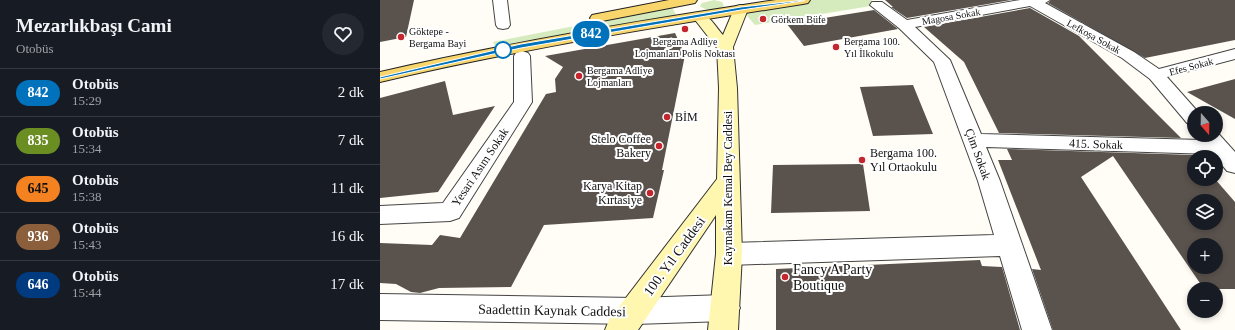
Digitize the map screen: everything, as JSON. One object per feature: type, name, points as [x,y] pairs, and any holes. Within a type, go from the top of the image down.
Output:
[{"type":"main road","points":[[687,0],[725,47]]},
{"type":"main road","points":[[380,63],[499,37],[690,0]]},
{"type":"main road","points":[[380,77],[521,46],[699,16],[737,4],[803,0]]},
{"type":"main road","name":"Kaymakam Kemal Bey Caddesi","points":[[724,319],[729,254],[728,88],[725,47],[737,4]]},
{"type":"main road","name":"100. Yıl Caddesi","points":[[627,321],[728,181]]},
{"type":"street","points":[[500,0],[503,25]]},
{"type":"street","name":"Magosa Sokak","points":[[904,24],[1035,1]]},
{"type":"street","name":"Lefkoşa Sokak","points":[[1035,1],[1128,55],[1156,76]]},
{"type":"street","name":"Çim Sokak","points":[[877,5],[904,24],[942,60],[989,181],[1008,245],[1037,330]]},
{"type":"street","name":"Efes Sokak","points":[[1187,110],[1156,76],[1235,54]]},
{"type":"street","name":"Yesari Asım Sokak","points":[[380,215],[450,212],[524,102],[522,56]]},
{"type":"street","name":"415. Sokak","points":[[974,140],[1187,141]]},
{"type":"street","points":[[1215,142],[1235,166]]},
{"type":"street","points":[[729,254],[1008,245]]},
{"type":"street","name":"Saadettin Kaynak Caddesi","points":[[380,307],[627,321],[724,319]]},
{"type":"green space","points":[[714,0],[722,2],[724,6],[712,10],[700,6],[702,3]]},
{"type":"green space","points":[[803,0],[871,0],[877,5],[755,25],[741,9]]},
{"type":"green space","points":[[672,7],[676,15],[495,46],[493,42]]},
{"type":"building","points":[[380,0],[414,0],[406,37],[380,42]]},
{"type":"building","points":[[885,0],[1011,0],[907,18],[891,7],[893,7]]},
{"type":"building","points":[[1051,0],[1235,0],[1235,40],[1145,58],[1048,3]]},
{"type":"building","points":[[1030,8],[1079,36],[1181,138],[999,133],[964,62],[924,27]]},
{"type":"building","name":"Bergama 100. Yıl İlkokulu","points":[[874,10],[898,29],[804,46],[787,24]]},
{"type":"building","points":[[675,33],[685,55],[662,170],[664,170],[653,218],[544,225],[511,287],[439,288],[420,293],[411,292],[396,284],[380,283],[380,243],[432,245],[440,235],[460,238],[546,94],[556,92],[555,79],[563,67],[545,56]]},
{"type":"building","points":[[1235,79],[1235,119],[1223,112],[1223,106],[1212,106],[1187,92]]},
{"type":"building","points":[[445,81],[453,115],[495,106],[438,192],[380,198],[380,98]]},
{"type":"building","points":[[913,85],[933,134],[873,136],[860,87]]},
{"type":"building","points":[[1007,149],[1187,155],[1187,186],[1221,186],[1235,202],[1235,289],[1223,289],[1223,282],[1199,282],[1194,274],[1223,274],[1223,238],[1187,238],[1187,264],[1113,156],[1081,177],[1181,330],[1053,330],[1032,269],[1041,270],[998,160],[1012,160]]},
{"type":"building","points":[[863,164],[870,211],[771,213],[773,165]]},
{"type":"building","points":[[980,260],[982,266],[1002,267],[1020,330],[776,330],[776,269]]},
{"type":"bus line","name":"842","points":[[380,77],[521,46],[803,0]]},
{"type":"place","name":"Görkem Büfe","points":[[763,19]]},
{"type":"place","name":"Bergama Adliye Lojmanları Polis Noktası","points":[[685,29]]},
{"type":"place","name":"Göktepe - Bergama Bayi","points":[[401,37]]},
{"type":"place","name":"Bergama 100. Yıl İlkokulu","points":[[836,47]]},
{"type":"place","name":"Bergama Adliye Lojmanları","points":[[579,76]]},
{"type":"place","name":"BİM","points":[[667,117]]},
{"type":"place","name":"Stelo Coffee Bakery","points":[[659,146]]},
{"type":"place","name":"Bergama 100. Yıl Ortaokulu","points":[[862,160]]},
{"type":"place","name":"Karya Kitap Kırtasiye","points":[[650,193]]},
{"type":"place","name":"Fancy A Party Boutique","points":[[785,277]]}]
